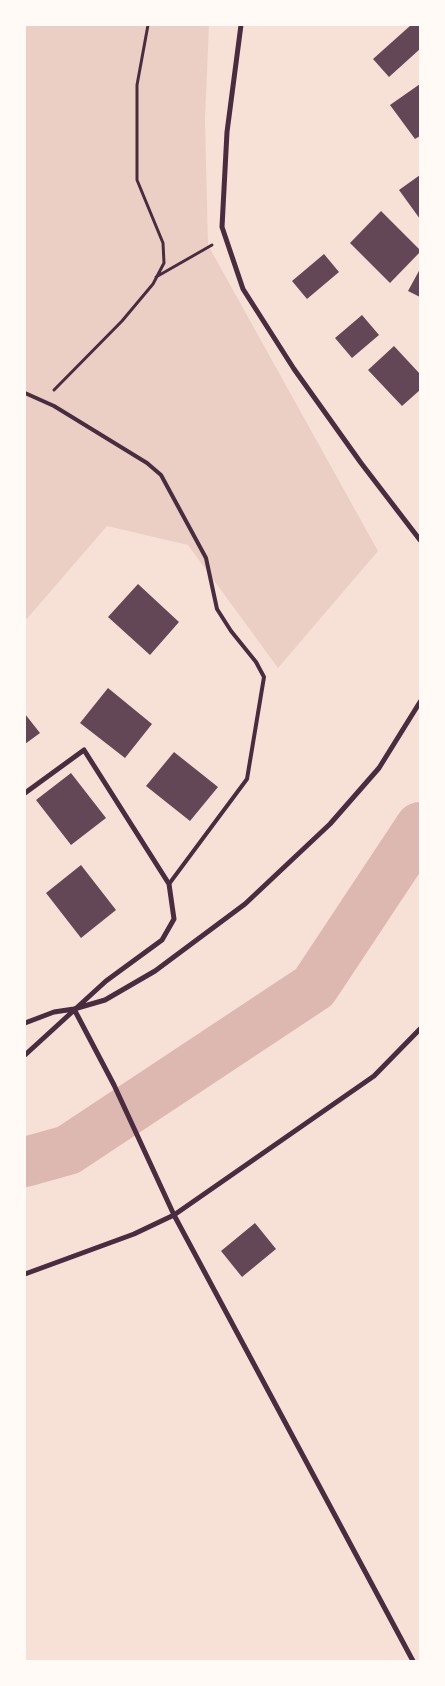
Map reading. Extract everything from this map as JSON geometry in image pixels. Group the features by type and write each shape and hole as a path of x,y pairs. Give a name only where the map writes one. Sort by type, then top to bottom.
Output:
{"street":[{"path":"241,25 227,132 222,227 225,238 243,289 294,369 361,463 420,540"},
{"path":"25,1023 54,1012 74,1009 105,1000 155,971 245,904 330,824 379,768 420,702"},
{"path":"25,793 84,750 169,884 174,919 162,940 106,981 25,1055"},
{"path":"74,1009 114,1085 174,1215 413,1661"},
{"path":"25,1274 134,1234 174,1215 374,1076 420,1029"}],"lane":[{"path":"25,393 54,406 147,462 162,475 206,558 217,609 231,631 256,662 264,678 247,779 169,884"}],"path":[{"path":"44,402 122,321 153,284 164,263 163,243 137,180 137,85 148,25"},
{"path":"156,278 225,238"}],"shaded area":[{"path":"25,25 209,25 205,119 208,245 378,551 278,668 188,545 107,526 25,621"}],"building":[{"path":"411,25 420,25 420,49 389,77 373,59"},
{"path":"420,84 420,136 415,139 390,105"},
{"path":"420,175 420,219 399,190"},
{"path":"381,211 420,250 390,283 350,243"},
{"path":"324,254 339,272 307,299 292,281"},
{"path":"420,269 420,297 408,291"},
{"path":"362,315 379,335 352,358 335,338"},
{"path":"394,346 420,374 420,390 402,406 368,370"},
{"path":"138,584 179,622 150,655 108,617"},
{"path":"108,688 152,724 125,758 80,723"},
{"path":"25,714 40,733 25,744"},
{"path":"174,752 218,787 190,821 146,786"},
{"path":"71,773 106,818 71,845 36,800"},
{"path":"81,865 116,910 81,938 46,893"},
{"path":"255,1223 276,1249 242,1277 221,1251"}],"waterway":[{"path":"25,1162 68,1150 314,987 420,827"}]}
